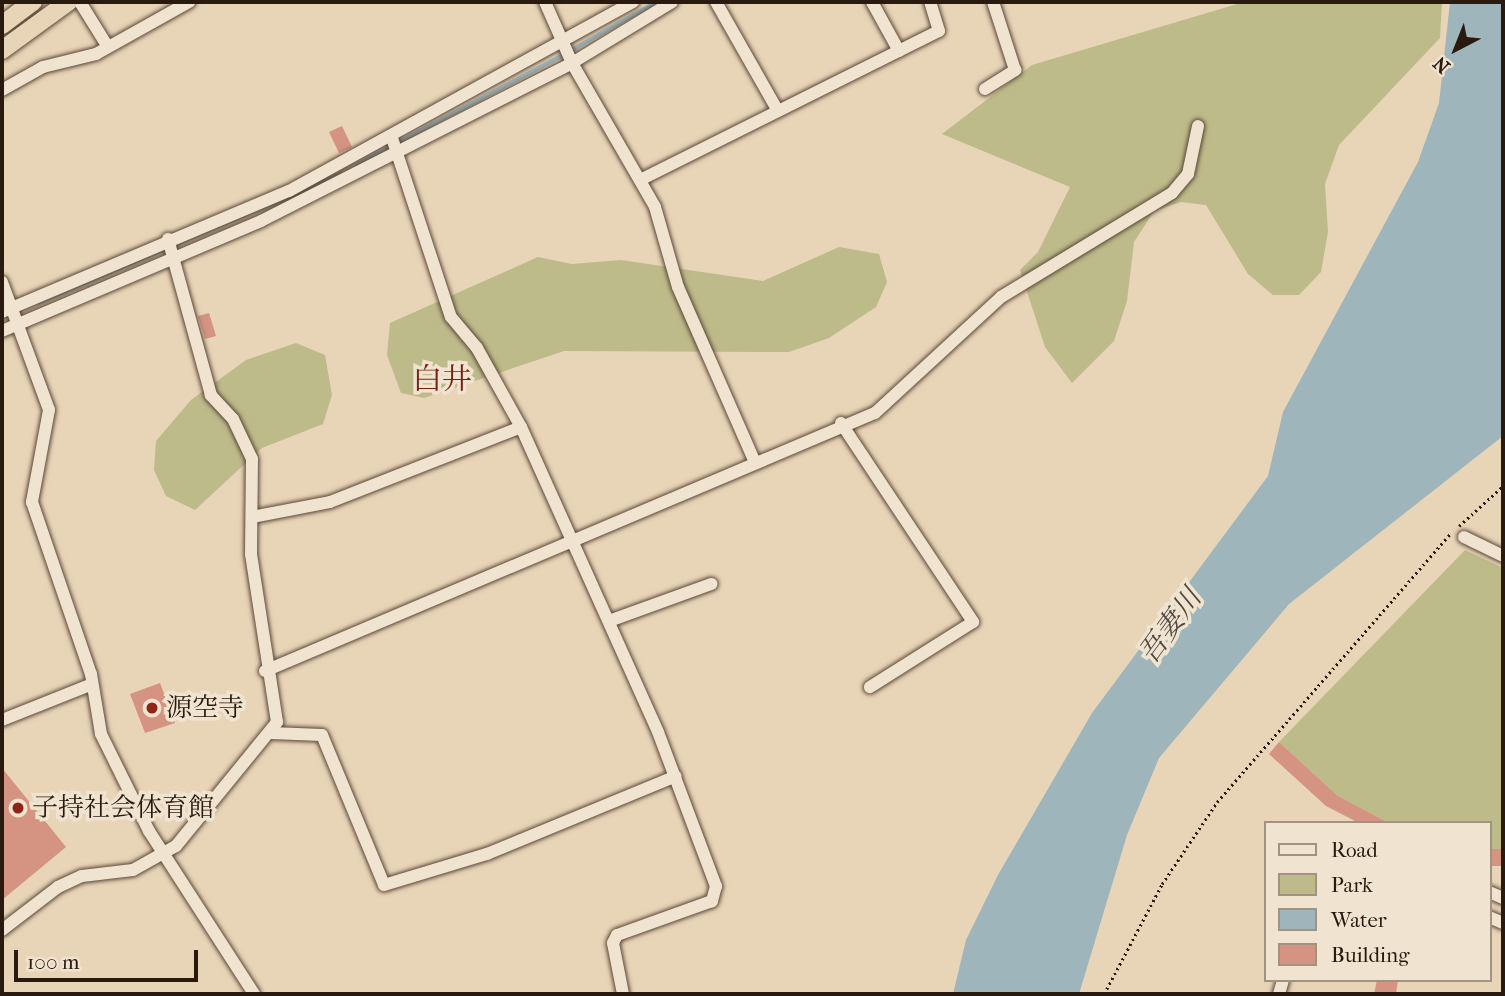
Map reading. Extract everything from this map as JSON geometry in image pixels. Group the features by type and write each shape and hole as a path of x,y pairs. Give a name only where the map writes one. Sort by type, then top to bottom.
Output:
{"highway":[{"path":"2,25 33,2"},
{"path":"2,50 68,2"}],"street":[{"path":"80,2 106,44"},
{"path":"2,90 43,67 96,54 106,44 189,2"},
{"path":"545,2 568,53 640,180 663,228 678,287 755,462"},
{"path":"2,331 13,313 171,249 289,191 396,145 568,53 633,2"},
{"path":"13,313 171,249 396,145 568,53 672,2"},
{"path":"716,2 778,111"},
{"path":"872,2 899,51"},
{"path":"640,180 939,31 930,2"},
{"path":"985,89 1015,70 993,2"},
{"path":"265,671 574,542 895,399 1001,297 1172,193 1188,174 1198,127"},
{"path":"396,145 451,317 477,348 521,427 676,776 716,886 712,901 617,935 613,943 623,994"},
{"path":"2,930 58,887 82,876 133,870 165,852 271,733 277,722 265,671 252,517 252,459 233,419 211,395 171,249"},
{"path":"2,282 49,410 32,502 117,774 254,994"},
{"path":"841,423 973,622 870,687"},
{"path":"252,517 330,502 521,427"},
{"path":"1464,537 1503,556"},
{"path":"609,621 711,584"},
{"path":"2,720 90,685"},
{"path":"271,733 322,735 384,885 487,854 676,776"}],"path":[{"path":"1104,994 1162,884 1217,802 1414,572 1503,486"}],"green space":[{"path":"1244,2 1442,2 1440,38 1339,145 1325,184 1328,232 1321,272 1299,295 1273,295 1248,274 1206,205 1181,202 1154,211 1134,242 1127,301 1114,341 1072,383 1045,347 1020,270 1038,252 1070,187 942,134 1032,65"},
{"path":"839,247 879,254 887,282 876,307 829,338 789,352 564,351 424,398 401,393 387,355 390,323 538,257 572,264 621,260 763,281"},
{"path":"296,343 325,355 332,395 323,424 262,448 195,510 166,496 154,470 156,441 191,400 246,360"},
{"path":"1465,550 1503,568 1503,849 1491,849 1491,821 1385,821 1338,796 1279,742"}],"water":[{"name":"吾妻川","path":"1450,2 1503,2 1503,436 1289,604 1159,758 1127,835 1079,994 953,994 966,940 998,875 1092,713 1268,476 1283,412 1418,162 1439,103"}],"building":[{"path":"342,126 352,147 339,153 329,132"},
{"path":"209,313 216,336 205,339 198,316"},
{"name":"源空寺","path":"160,683 175,723 145,733 130,694"},
{"path":"1279,742 1338,796 1385,821 1355,821 1326,806 1269,754"},
{"name":"子持社会体育館","path":"2,768 66,847 2,900"},
{"path":"1491,849 1503,849 1503,866 1491,866"},
{"path":"1377,982 1398,982 1396,994 1374,994"}],"waterway":[{"path":"570,51 656,2"},
{"path":"397,143 563,55"},
{"path":"357,165 390,147"},
{"path":"39,303 341,174"}],"place":[{"name":"源空寺","path":"152,708"},
{"name":"子持社会体育館","path":"18,808"}],"district":[{"name":"白井","path":"442,380"}]}
